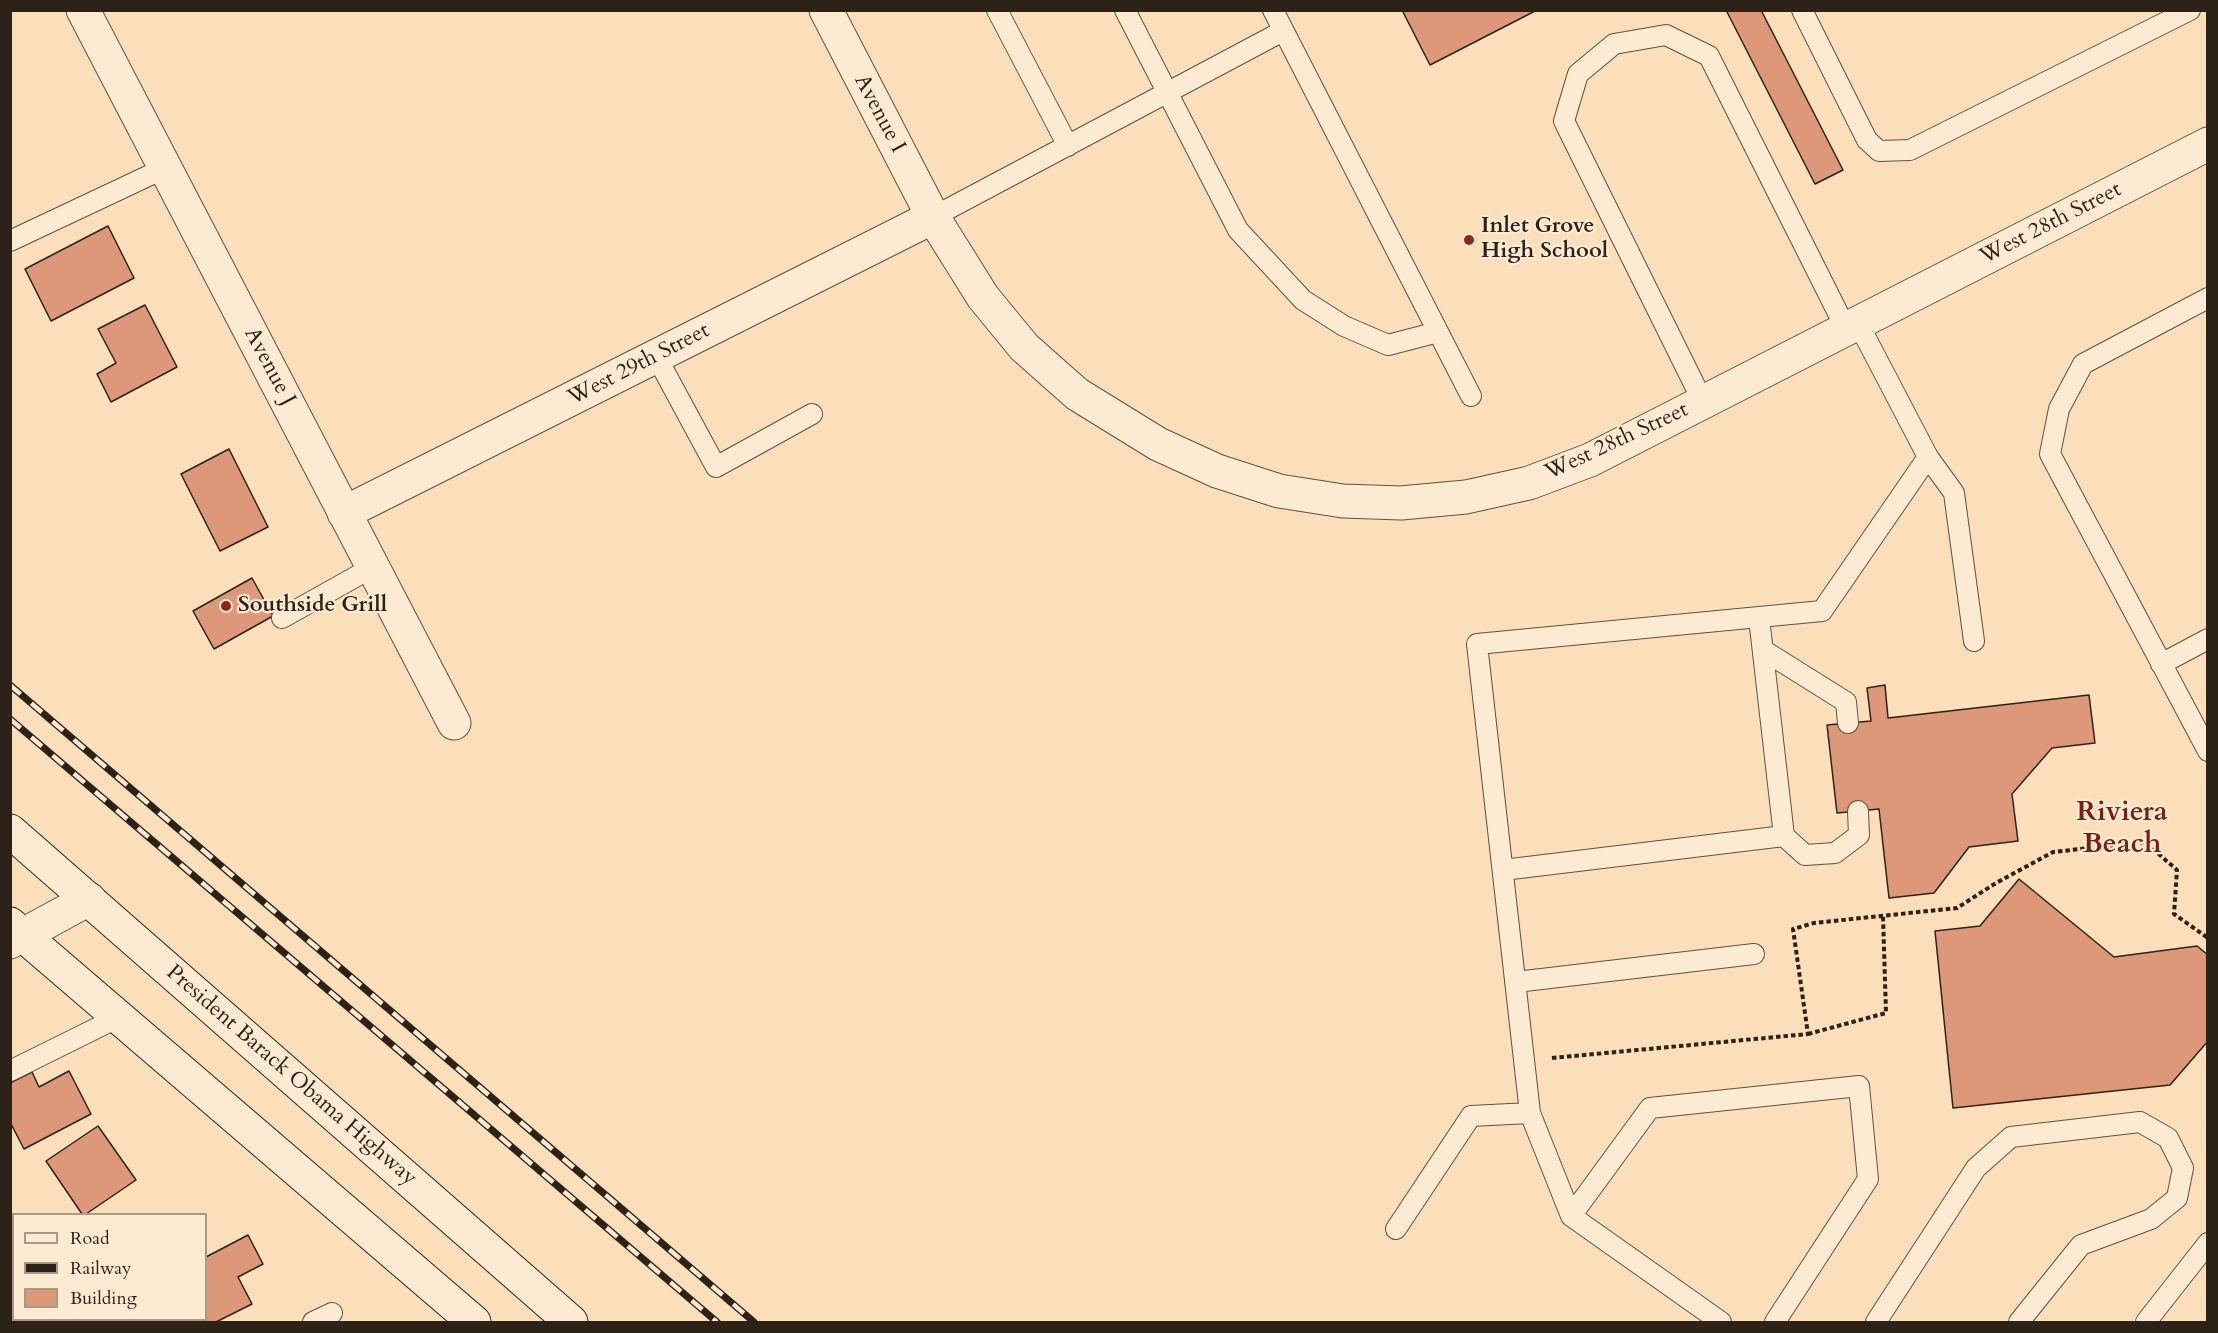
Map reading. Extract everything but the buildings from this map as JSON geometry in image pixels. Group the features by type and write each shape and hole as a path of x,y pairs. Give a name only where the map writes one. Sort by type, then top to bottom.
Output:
{"street":[{"name":"Avenue J","path":"83,10 454,723"},
{"name":"Avenue I","path":"826,10 933,217"},
{"name":"West 28th Street","path":"933,217 983,297 1023,347 1077,394 1158,444 1217,471 1280,490 1343,501 1401,503 1466,497 1529,483 1590,460 2208,144"},
{"name":"West 29th Street","path":"344,513 933,217"},
{"name":"President Barack Obama Highway","path":"10,831 89,899 557,1319"},
{"path":"89,899 15,934 119,1017 474,1323"}],"lane":[{"path":"997,10 1068,146"},
{"path":"1125,10 1238,230 1303,300 1344,326 1388,345 1438,332"},
{"path":"1273,10 1471,396"},
{"path":"1802,10 1867,140 1879,151 1910,150 2190,10"},
{"path":"933,217 1283,31"},
{"path":"1703,402 1564,121 1578,74 1614,44 1666,35 1709,56 1852,326 1928,456 1954,493 1974,641"},
{"path":"10,241 165,168"},
{"path":"2208,298 2084,364 2059,409 2050,454 2208,751"},
{"path":"656,356 716,467 812,414"},
{"path":"1721,1323 1571,1216 1530,1113 1478,644 1822,611 1928,456"},
{"path":"282,618 373,567"},
{"path":"1759,618 1784,836 1805,855 1835,853 1859,835 1858,811"},
{"path":"2162,664 2208,639"},
{"path":"1763,650 1846,702 1848,723"},
{"path":"1503,870 1784,836"},
{"path":"1516,982 1754,954"},
{"path":"10,1071 119,1017"},
{"path":"1571,1216 1650,1108 1859,1086 1868,1179 1775,1323"},
{"path":"1396,1230 1471,1116 1530,1113"},
{"path":"1876,1323 1976,1168 2012,1137 2140,1122 2168,1138 2182,1168 2177,1198 2151,1219 2081,1245 2019,1323"},
{"path":"2146,1323 2208,1243"},
{"path":"313,1323 332,1313"}],"path":[{"path":"1808,1034 1793,929 1814,923 1957,908 1996,883 2053,852 2145,842 2177,870 2175,914 2208,938"},
{"path":"1525,1061 1808,1034 1886,1013 1883,916"}],"railway":[{"path":"10,685 754,1322"},
{"path":"10,719 717,1322"}],"place":[{"name":"Inlet Grove High School","path":"1469,240"},
{"name":"Southside Grill","path":"226,606"}],"district":[{"name":"Riviera Beach","path":"2122,830"}]}
